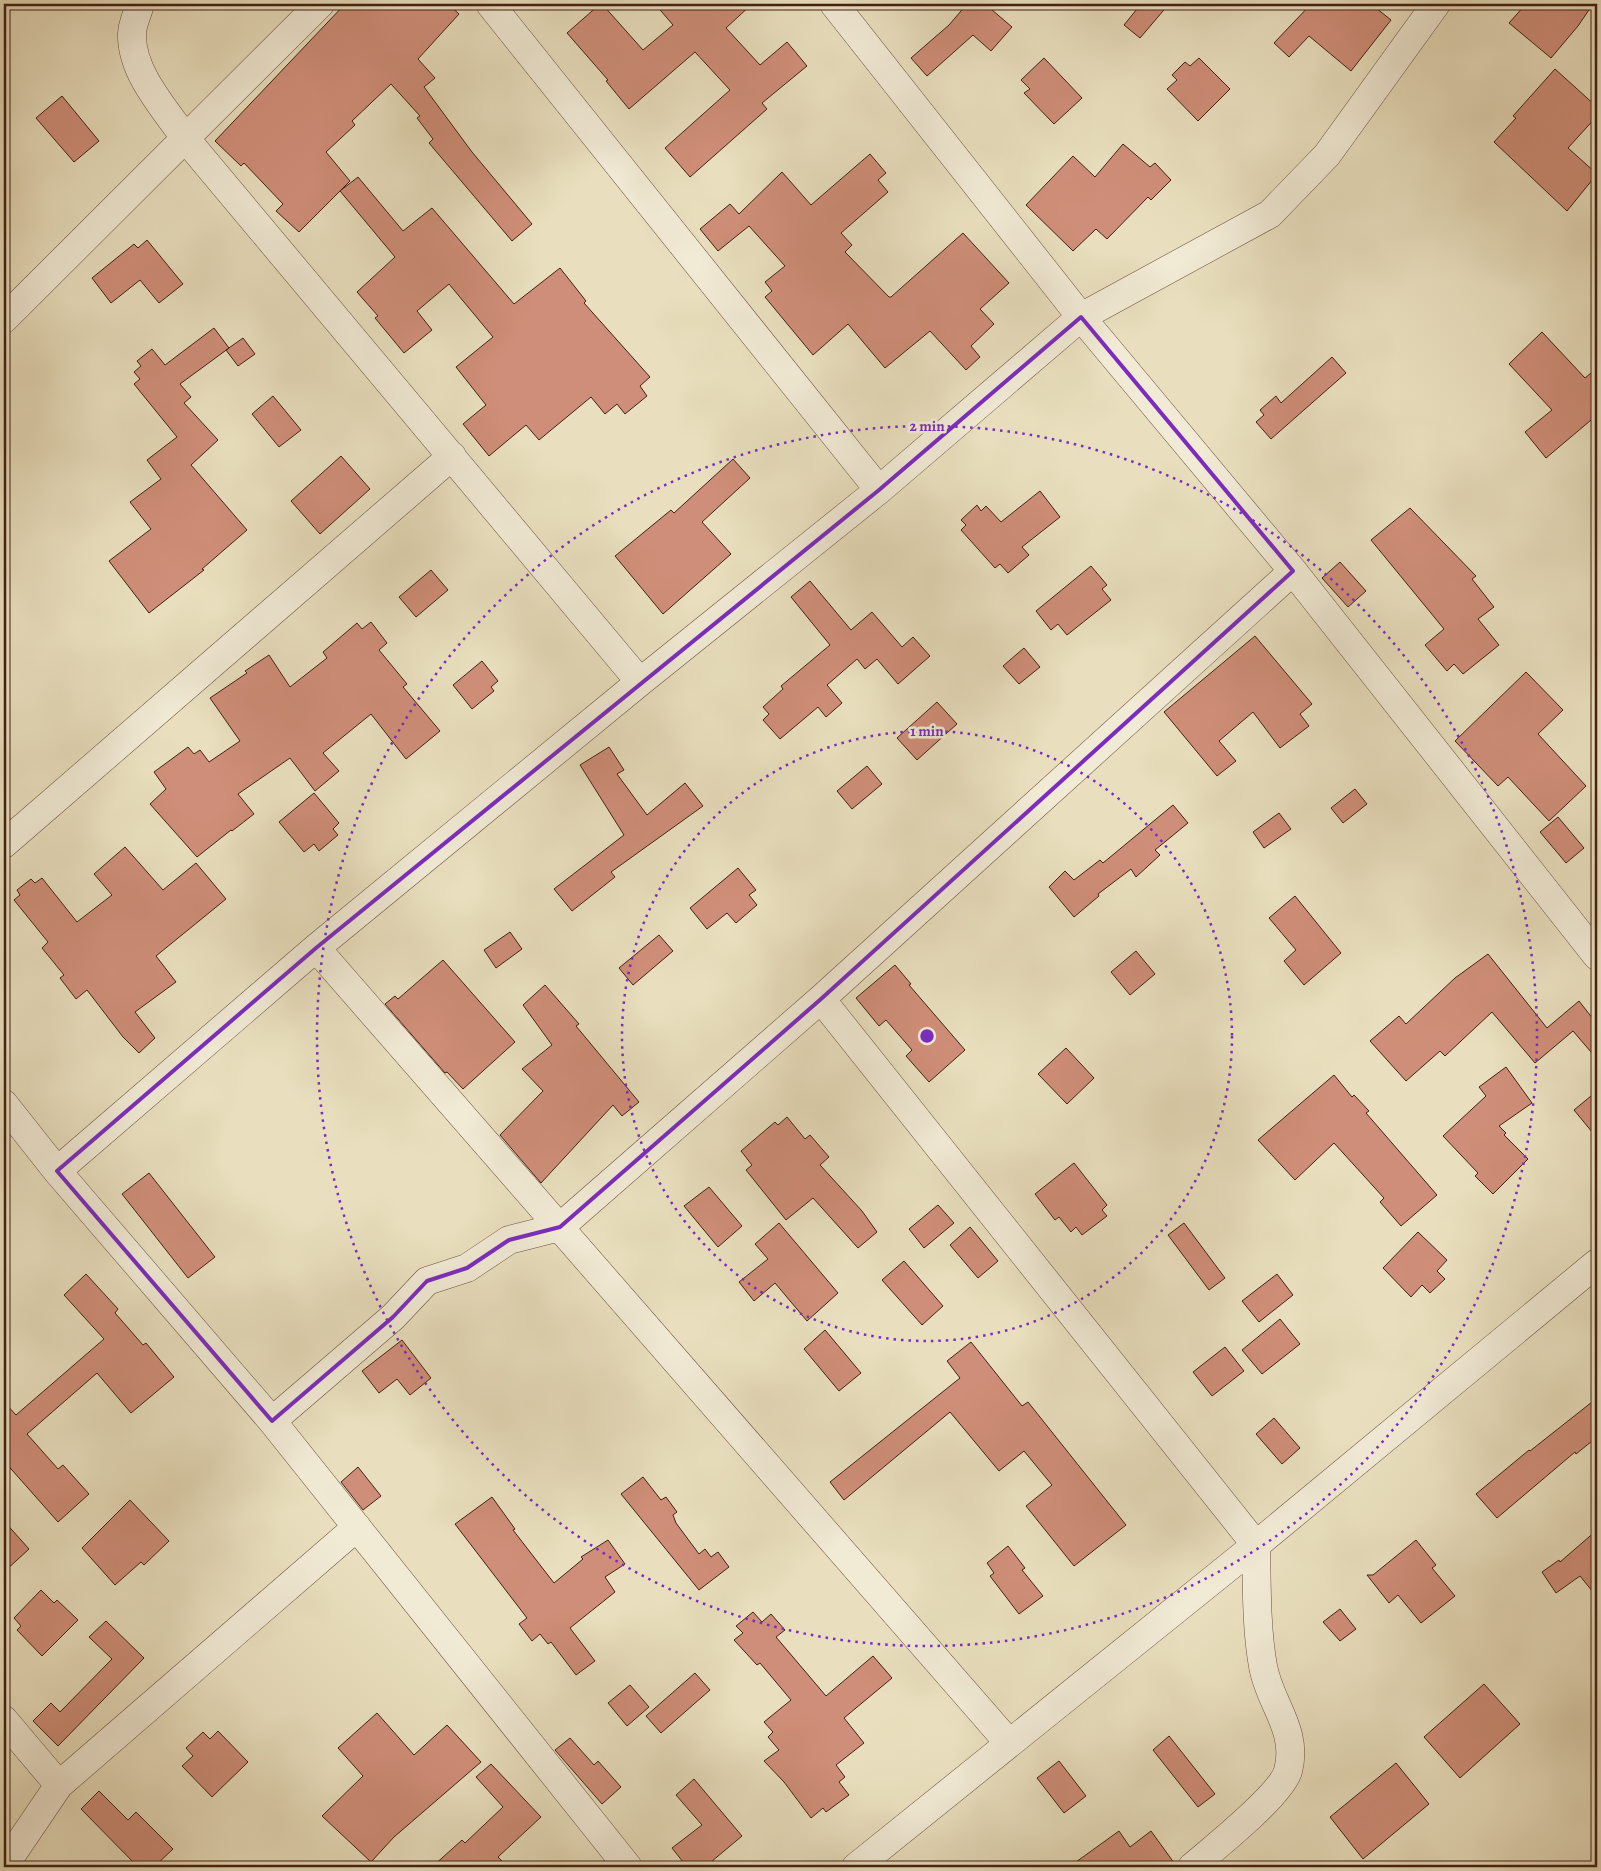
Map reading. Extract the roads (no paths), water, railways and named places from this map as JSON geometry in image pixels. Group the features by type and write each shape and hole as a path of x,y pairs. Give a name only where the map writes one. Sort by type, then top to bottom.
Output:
{"street":[{"path":"140,4 132,32 134,56 148,84 185,138 640,682"},
{"path":"4,319 320,4"},
{"path":"490,4 879,490"},
{"path":"834,4 1081,318 1293,571 1597,956"},
{"path":"57,1171 316,948 640,682 879,490 1081,318 1270,214 1327,155 1436,4"},
{"path":"4,844 452,456"},
{"path":"272,1421 393,1317 427,1281 467,1268 509,1240 560,1227 821,999 1293,571"},
{"path":"316,948 1009,1743"},
{"path":"821,999 1256,1545 1258,1614 1263,1668 1290,1736 1288,1772 1265,1804 1192,1867"},
{"path":"4,1104 57,1171 272,1421 628,1867"},
{"path":"856,1867 1256,1545 1597,1263"},
{"path":"4,1866 58,1784 357,1527"},
{"path":"4,1720 58,1784"}]}
